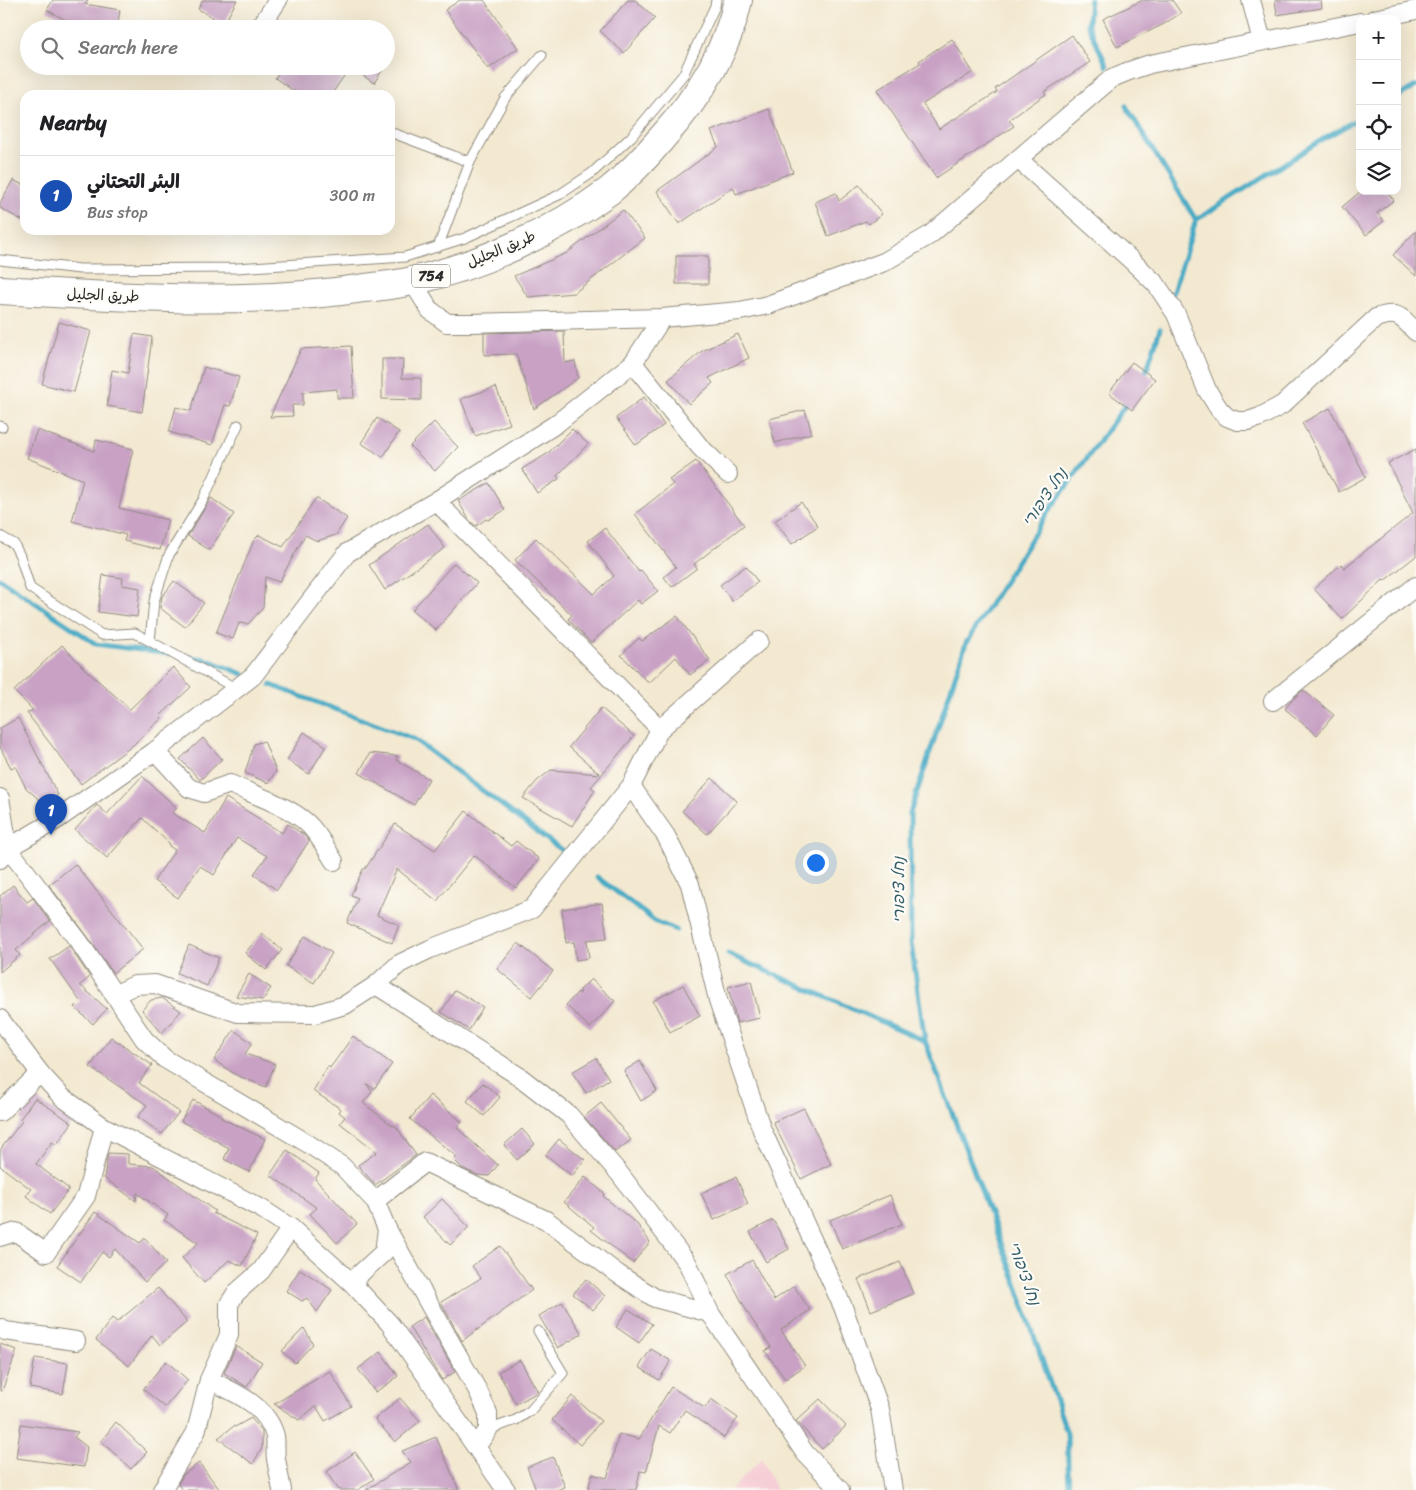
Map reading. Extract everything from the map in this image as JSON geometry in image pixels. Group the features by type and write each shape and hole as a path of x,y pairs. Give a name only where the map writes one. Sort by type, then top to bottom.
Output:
{"main road":[{"name":"طريق الجليل","path":"0,290 239,299 326,294 412,281 481,260 529,240 608,191 642,162 676,122 700,89 719,56 734,19 738,0"}],"street":[{"path":"265,20 278,0"},
{"path":"1251,0 1262,41"},
{"path":"1393,15 1416,10"},
{"path":"412,281 430,310 447,322 471,324 662,318 740,311 768,305 884,262 930,235 1112,78 1150,64 1356,23"},
{"path":"1018,159 1156,284 1176,314 1207,390 1219,409 1227,417 1237,421 1248,421 1282,405 1376,318 1388,314 1400,317 1416,332"},
{"path":"4,854 155,752 253,676 348,553 436,501 556,424 634,363 662,318"},
{"path":"634,363 700,447 728,474"},
{"path":"436,501 660,729"},
{"path":"1273,701 1416,586"},
{"path":"114,995 135,984 156,984 238,1014 315,1014 344,1005 376,985 399,964 430,949 532,909 630,786 660,729 759,641"},
{"path":"155,752 189,788 204,793 230,784 283,808 306,822 334,861"},
{"path":"630,786 666,836 690,884 718,1000 762,1130 843,1307 880,1409 893,1490"},
{"path":"0,798 4,854 80,943 144,1039 165,1059 307,1143 342,1166 375,1201 387,1229 478,1391 488,1413 488,1430 476,1446"},
{"path":"376,985 520,1077 569,1115 619,1173 688,1264 710,1313 804,1453 840,1490"},
{"path":"0,1019 40,1073 62,1097 104,1127 262,1209 291,1228 351,1282 390,1324 506,1490"},
{"path":"0,1112 40,1073"},
{"path":"0,1236 16,1232 46,1253 86,1196 104,1127"},
{"path":"375,1201 425,1162 546,1220 618,1274 655,1298 710,1313"},
{"path":"162,1490 196,1432 209,1380 229,1335 229,1304 236,1293 261,1271 291,1228"},
{"path":"351,1282 384,1252 387,1229"},
{"path":"0,1328 5,1331 76,1341"},
{"path":"209,1380 244,1398 261,1412 269,1423 275,1436 276,1460 282,1490"}],"lane":[{"path":"0,260 80,269 237,268 404,257 465,238 559,195 592,173 631,136 683,75 716,0"},
{"path":"438,247 470,162 505,98 542,55"},
{"path":"395,134 470,162"},
{"path":"150,641 154,601 169,554 202,500 238,425"},
{"path":"0,536 14,544 20,556 30,588 102,635 135,633 237,689"},
{"path":"488,1430 516,1420 530,1411 563,1373 538,1331"}],"shaded area":[{"path":"762,1458 776,1490 731,1490"}],"building":[{"path":"53,0 88,0 85,4 120,10 118,20 66,20 47,10"},
{"path":"203,0 237,0 226,20 217,20 198,9"},
{"path":"460,0 484,0 518,48 488,69 445,10"},
{"path":"628,0 635,0 655,18 624,53 600,31"},
{"path":"1143,0 1172,0 1181,13 1164,24 1117,47 1103,19"},
{"path":"1275,0 1321,0 1322,8 1277,15"},
{"path":"1072,35 1090,62 1044,92 1046,94 1009,120 1014,126 936,178 877,90 920,63 919,61 952,39 973,72 923,104 939,129 997,92 995,89"},
{"path":"277,75 345,75 334,90 293,90 275,78"},
{"path":"362,75 379,75 374,83"},
{"path":"769,109 793,172 736,194 733,187 679,224 657,191 718,147 711,131"},
{"path":"13,180 20,184 20,219 0,208 0,203"},
{"path":"859,185 882,214 869,224 866,221 828,236 815,202 836,193 839,201"},
{"path":"1356,195 1390,195 1394,200 1377,213 1384,221 1366,235 1342,207"},
{"path":"623,210 645,238 574,293 528,297 514,276 567,253"},
{"path":"1416,231 1416,276 1393,255"},
{"path":"676,256 708,256 708,284 676,284"},
{"path":"59,322 91,331 74,392 42,384"},
{"path":"564,331 565,363 575,361 578,378 534,409 516,354 484,355 484,333"},
{"path":"134,334 152,337 142,412 107,406 112,370 128,373"},
{"path":"738,334 749,358 709,378 713,383 689,404 668,380 702,351"},
{"path":"351,346 354,398 337,398 337,389 303,392 303,405 292,405 293,416 270,417 301,349"},
{"path":"382,359 403,359 402,378 421,378 421,400 382,399"},
{"path":"1132,362 1155,379 1132,410 1109,393"},
{"path":"204,367 239,377 230,406 225,405 212,445 169,432 176,407 191,411"},
{"path":"496,387 510,424 475,436 461,399"},
{"path":"644,397 664,425 636,445 616,418"},
{"path":"1330,408 1366,477 1339,492 1302,423"},
{"path":"805,410 812,433 775,443 769,419"},
{"path":"377,418 399,432 383,457 361,443"},
{"path":"434,422 458,447 435,471 410,446"},
{"path":"572,429 588,444 557,476 559,479 537,493 522,469 547,454"},
{"path":"37,430 94,451 96,440 133,449 119,508 168,520 160,550 124,541 126,535 72,521 83,480 27,458"},
{"path":"1416,449 1416,556 1383,580 1342,619 1314,589 1341,564 1344,568 1413,513 1388,463"},
{"path":"696,461 744,525 694,564 697,568 672,587 664,577 676,567 635,514 673,484 669,480"},
{"path":"489,483 505,510 476,526 470,521 458,501"},
{"path":"211,498 234,514 209,550 188,536"},
{"path":"316,498 347,518 336,535 317,541 305,535 279,582 265,577 263,608 248,624 239,623 233,639 216,633 254,540 259,535 283,547"},
{"path":"801,502 818,526 792,544 775,521"},
{"path":"428,524 445,548 385,590 369,565"},
{"path":"605,528 639,572 641,570 658,591 641,604 638,600 591,643 568,619 572,615 515,560 536,538 594,594 614,576 588,541"},
{"path":"454,563 477,583 436,630 412,610"},
{"path":"746,566 758,582 732,601 720,585"},
{"path":"103,575 123,578 122,585 140,588 137,617 98,612"},
{"path":"174,581 204,603 185,627 160,608 162,597"},
{"path":"677,616 710,660 690,675 676,657 649,683 621,655 639,638 642,641"},
{"path":"62,645 85,669 130,709 173,667 191,687 132,746 81,784 27,713 33,710 14,691"},
{"path":"1303,690 1334,715 1317,735 1285,709"},
{"path":"601,708 634,736 591,787 595,790 572,826 523,798 537,781 551,770 600,774 569,747"},
{"path":"18,718 58,795 43,803 26,788 15,766 11,768 0,747 0,728"},
{"path":"304,732 326,746 309,774 287,760"},
{"path":"203,738 222,759 200,780 180,759"},
{"path":"264,741 276,771 268,783 245,773 254,744"},
{"path":"370,753 398,756 396,760 429,779 414,805 359,773"},
{"path":"142,776 177,808 172,813 205,833 226,798 282,833 288,824 304,835 309,841 277,890 254,874 267,856 237,838 214,875 200,866 178,898 154,881 175,850 142,818 107,858 75,830 97,805 107,814"},
{"path":"712,778 737,801 707,834 682,811"},
{"path":"466,811 511,846 516,841 539,859 516,888 474,855 437,901 397,869 377,915 399,925 392,943 347,923 358,898 351,895 363,869 365,869 395,824 435,850"},
{"path":"75,864 143,949 113,973 49,885"},
{"path":"13,885 27,902 33,898 50,921 16,950 20,955 0,972 0,896"},
{"path":"602,903 607,938 587,940 589,958 576,960 574,942 566,943 562,909"},
{"path":"262,933 282,950 266,970 245,953"},
{"path":"305,936 332,953 314,983 286,966"},
{"path":"518,943 553,971 532,997 497,969"},
{"path":"189,945 219,958 207,986 177,973"},
{"path":"69,946 90,977 80,985 107,1009 93,1024 74,1007 80,1001 50,959"},
{"path":"249,974 271,988 263,1000 236,996"},
{"path":"591,979 615,1001 590,1028 566,1005 578,992 580,994 580,990"},
{"path":"751,981 760,1018 737,1023 728,987"},
{"path":"683,985 700,1016 670,1032 653,1001"},
{"path":"455,990 483,1007 469,1030 441,1012"},
{"path":"162,998 181,1011 162,1033 142,1010 151,1000"},
{"path":"234,1030 252,1043 245,1054 275,1064 266,1087 236,1075 214,1060"},
{"path":"353,1036 392,1064 374,1089 367,1084 372,1092 363,1103 393,1126 395,1125 416,1155 375,1185 358,1165 377,1152 340,1123 345,1117 339,1112 341,1109 313,1091 328,1066 330,1068"},
{"path":"111,1037 152,1065 139,1083 179,1112 162,1134 138,1117 147,1105 90,1067"},
{"path":"596,1058 609,1079 586,1093 572,1072"},
{"path":"640,1061 657,1091 641,1101 624,1071"},
{"path":"483,1083 500,1097 484,1116 467,1101"},
{"path":"430,1095 462,1122 457,1128 498,1165 489,1176 477,1175 462,1168 454,1160 457,1157 410,1119"},
{"path":"35,1098 72,1123 56,1145 52,1142 36,1164 69,1189 50,1214 26,1196 31,1189 0,1166 0,1150 22,1121 20,1119"},
{"path":"193,1100 222,1116 221,1118 265,1139 249,1172 224,1159 229,1148 181,1121"},
{"path":"601,1103 631,1140 615,1152 584,1117"},
{"path":"804,1108 831,1164 801,1179 773,1122"},
{"path":"522,1129 535,1144 517,1160 504,1145"},
{"path":"559,1139 585,1160 572,1176 546,1155"},
{"path":"287,1150 319,1173 315,1179 357,1224 337,1243 310,1214 317,1208 270,1175"},
{"path":"108,1153 128,1154 128,1164 153,1166 215,1211 213,1213 257,1235 242,1266 229,1260 204,1283 182,1258 198,1243 164,1220 168,1215 137,1193 136,1201 104,1178"},
{"path":"585,1177 605,1194 603,1196 637,1224 650,1242 633,1263 591,1230 594,1227 564,1202"},
{"path":"736,1177 748,1204 714,1220 701,1193"},
{"path":"890,1195 902,1224 842,1249 830,1220"},
{"path":"442,1199 469,1227 450,1245 423,1217"},
{"path":"95,1212 140,1243 145,1238 166,1263 145,1282 115,1249 109,1257 102,1252 81,1282 57,1266"},
{"path":"773,1220 789,1249 766,1262 750,1232"},
{"path":"500,1246 532,1290 462,1341 441,1302 481,1278 472,1266"},
{"path":"752,1260 774,1300 794,1286 810,1310 781,1330 805,1366 785,1379 765,1351 771,1347 750,1317 727,1274"},
{"path":"900,1262 913,1294 871,1311 858,1279"},
{"path":"300,1269 332,1290 317,1312 307,1298 302,1301 286,1291"},
{"path":"586,1279 605,1296 593,1310 573,1294"},
{"path":"158,1288 187,1322 160,1345 152,1335 129,1366 96,1340 112,1318 117,1322"},
{"path":"562,1302 582,1334 558,1348 539,1316"},
{"path":"628,1309 652,1324 639,1343 616,1327"},
{"path":"424,1317 455,1372 442,1380 409,1327"},
{"path":"304,1328 313,1344 295,1363 282,1351"},
{"path":"0,1344 17,1350 2,1391 0,1391"},
{"path":"236,1346 262,1362 247,1387 224,1373"},
{"path":"651,1349 671,1361 659,1380 639,1367"},
{"path":"381,1352 398,1376 375,1392 358,1369"},
{"path":"35,1358 68,1363 63,1394 30,1388"},
{"path":"520,1360 538,1392 516,1404 498,1372"},
{"path":"166,1361 188,1380 165,1407 143,1389"},
{"path":"330,1371 351,1406 325,1421 316,1406 299,1420 274,1404"},
{"path":"671,1387 705,1408 711,1399 738,1418 724,1438 685,1410 670,1433 659,1426 646,1472 640,1471 636,1490 588,1490 592,1474 607,1478 619,1434 639,1439"},
{"path":"572,1396 601,1421 580,1445 552,1420"},
{"path":"400,1398 420,1421 395,1442 375,1419"},
{"path":"820,1399 846,1426 822,1449 796,1421"},
{"path":"251,1418 262,1431 262,1448 253,1464 218,1438 234,1426"},
{"path":"116,1422 147,1452 131,1469 101,1441"},
{"path":"21,1424 78,1432 74,1437 87,1447 84,1467 16,1458"},
{"path":"436,1437 459,1490 366,1490 411,1462 402,1451"},
{"path":"355,1452 374,1479 358,1490 339,1490 326,1472"},
{"path":"553,1457 565,1487 556,1490 536,1490 527,1467"},
{"path":"199,1463 220,1490 182,1490 178,1484 183,1475"}],"waterway":[{"path":"1090,0 1088,25 1107,66"},
{"path":"1401,95 1416,86"},
{"path":"1126,106 1196,220"},
{"path":"1171,298 1196,220 1326,137 1356,120"},
{"name":"נחל ציפורי","path":"1144,378 1160,329"},
{"name":"נחל ציפורי","path":"1069,1490 1067,1433 1015,1280 925,1041 911,943 910,813 966,643 1048,512 1129,400"},
{"path":"0,579 96,644 169,654"},
{"path":"182,656 205,659 243,674"},
{"path":"271,685 414,739 564,852"},
{"path":"597,877 656,922 676,930"},
{"path":"728,954 925,1041"}],"place":[{"name":"البئر التحتاني","path":"51,835"}]}
